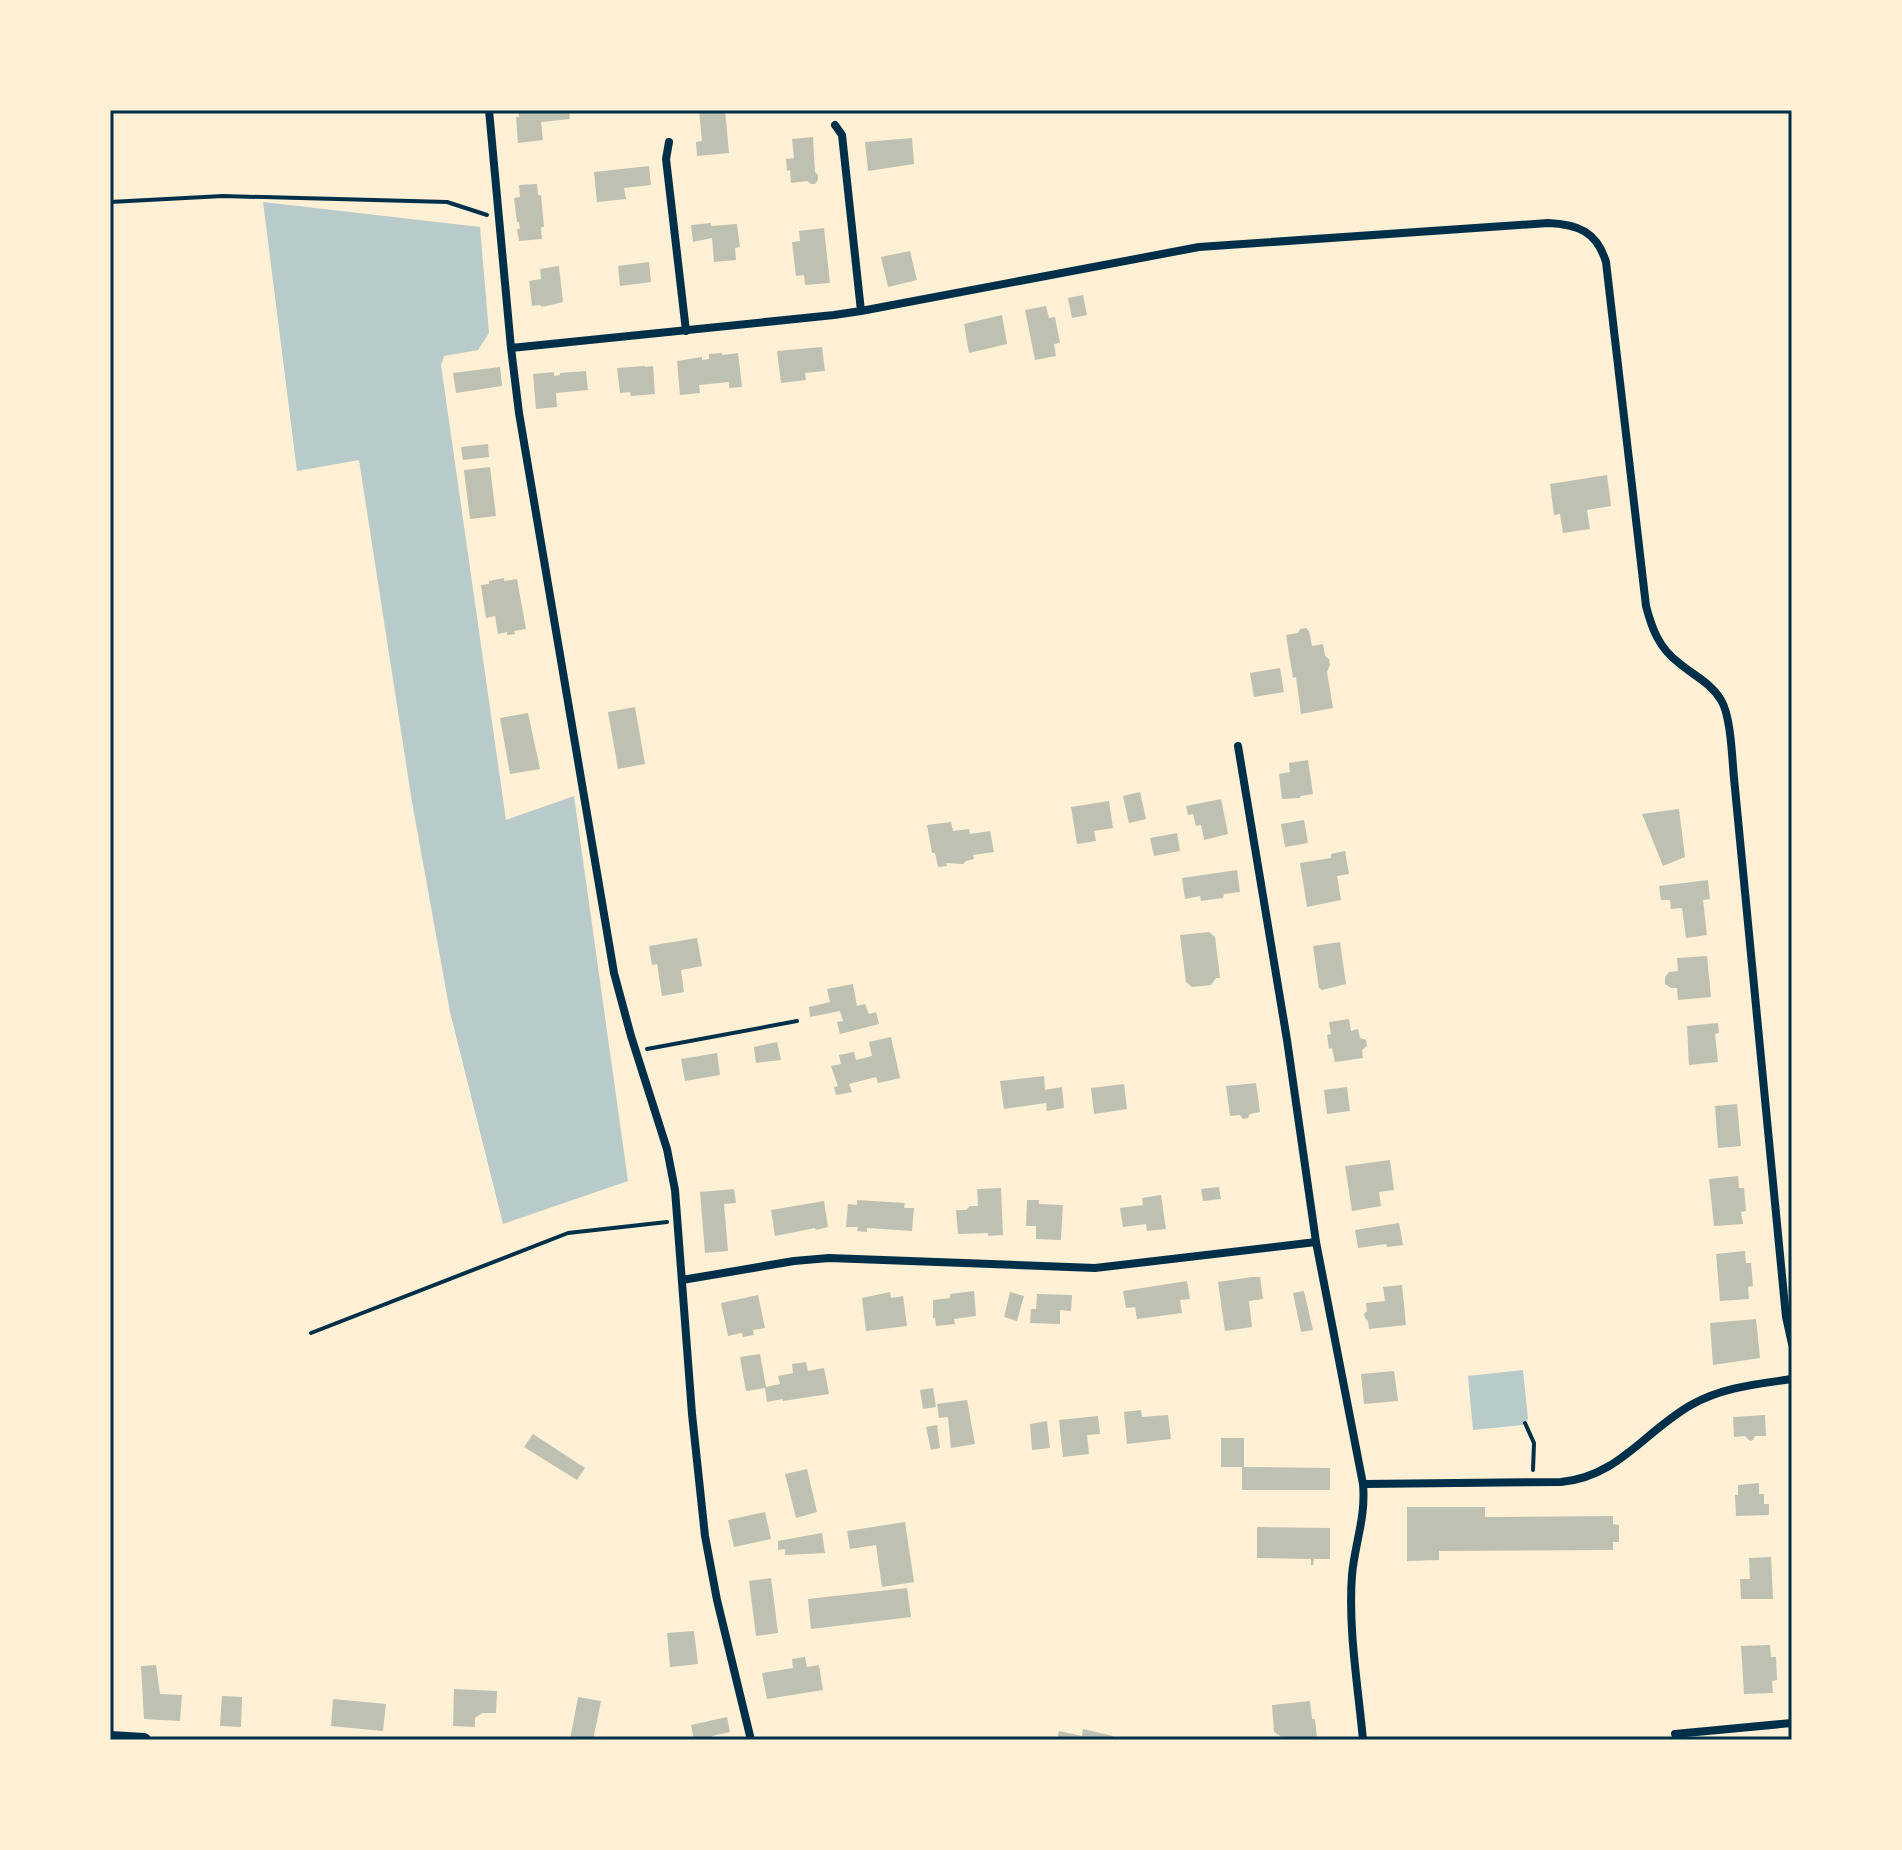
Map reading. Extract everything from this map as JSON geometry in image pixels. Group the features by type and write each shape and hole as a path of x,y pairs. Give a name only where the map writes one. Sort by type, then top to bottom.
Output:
{"street":[{"path":"489,110 511,348 526,458 606,932 621,1000 667,1149 675,1190 693,1428 705,1536 751,1740"},
{"path":"835,125 842,135 861,311"},
{"path":"669,142 666,159 686,331"},
{"path":"511,348 834,315 1199,247 1548,223 1567,224 1593,238 1602,249 1606,262 1646,606 1658,642 1678,663 1715,691 1723,702 1727,718 1786,1317 1792,1344"},
{"path":"1238,746 1287,1040 1316,1242 1363,1484 1364,1514 1352,1590 1363,1740"},
{"path":"682,1280 829,1258 1095,1268 1316,1242"},
{"path":"1363,1484 1575,1481 1594,1475 1616,1462 1693,1403 1727,1390 1792,1379"},
{"path":"1675,1734 1792,1723"},
{"path":"110,1738 144,1740"}],"path":[{"path":"110,202 223,196 447,202 486,215 498,215"},
{"path":"637,1051 797,1021"},
{"path":"311,1333 568,1233 677,1221"},
{"path":"1525,1423 1534,1443 1532,1482"}],"shaded area":[{"path":"263,202 480,227 489,333 478,350 444,356 441,365 506,820 574,796 628,1181 503,1224 450,1012 412,802 359,460 297,471"},
{"path":"1523,1370 1528,1419 1523,1425 1473,1430 1468,1376"}],"building":[{"path":"518,110 569,110 570,119 541,122 543,140 518,143"},
{"path":"699,110 725,110 729,153 697,156 696,142 702,141"},
{"path":"813,137 818,180 815,184 807,181 791,183 786,159 794,158 792,139"},
{"path":"912,138 914,164 868,171 865,142"},
{"path":"649,166 651,185 624,188 626,199 597,202 594,172"},
{"path":"537,184 544,227 541,227 542,239 519,241 514,198 520,197 519,185"},
{"path":"711,223 711,226 737,224 740,247 735,248 736,260 714,262 712,238 693,242 691,225"},
{"path":"824,228 830,283 805,285 804,275 796,276 792,242 800,241 799,231"},
{"path":"910,251 917,280 888,287 881,257"},
{"path":"649,262 651,282 620,286 618,266"},
{"path":"559,266 563,302 532,306 529,281 541,279 540,269"},
{"path":"1083,295 1087,315 1072,318 1068,298"},
{"path":"1046,306 1049,318 1055,317 1060,343 1054,344 1056,356 1035,360 1025,310"},
{"path":"1002,315 1007,344 969,353 964,324"},
{"path":"822,347 825,371 805,373 806,380 781,383 777,351"},
{"path":"738,353 742,387 729,388 729,382 699,385 700,393 680,395 677,361 702,357 702,360 709,359 709,354"},
{"path":"653,366 655,394 631,396 630,392 620,393 617,368"},
{"path":"500,367 502,386 456,393 453,373"},
{"path":"586,371 588,390 556,393 557,407 536,409 533,374 554,372 554,376"},
{"path":"488,444 489,457 463,460 461,447"},
{"path":"490,467 496,516 470,519 464,470"},
{"path":"1607,475 1611,506 1587,510 1590,529 1563,533 1560,514 1554,515 1550,484"},
{"path":"504,578 504,581 517,579 526,629 507,635 507,632 498,634 495,616 486,618 481,585"},
{"path":"1306,628 1312,646 1323,644 1325,656 1329,659 1327,672 1333,708 1301,714 1286,635"},
{"path":"1280,668 1284,692 1254,697 1250,673"},
{"path":"635,707 645,764 618,769 608,712"},
{"path":"528,713 540,769 510,774 500,718"},
{"path":"1308,760 1313,794 1282,799 1279,774 1290,772 1289,763"},
{"path":"1140,792 1146,819 1129,823 1123,796"},
{"path":"1221,799 1228,834 1204,840 1201,825 1196,826 1193,814 1188,815 1186,806"},
{"path":"1109,801 1113,828 1094,831 1096,841 1077,844 1071,807"},
{"path":"1679,809 1685,857 1663,866 1642,814"},
{"path":"1304,820 1308,843 1285,847 1281,824"},
{"path":"951,822 953,831 969,829 970,834 990,831 994,852 973,855 974,859 963,864 946,863 947,866 938,867 927,825"},
{"path":"1177,833 1180,851 1154,856 1150,838"},
{"path":"1345,851 1349,874 1337,876 1341,900 1307,907 1300,863 1331,858 1331,854"},
{"path":"1237,870 1240,892 1201,901 1200,896 1185,899 1182,878"},
{"path":"1708,880 1710,899 1703,900 1707,935 1686,938 1682,908 1671,909 1670,900 1661,900 1659,886"},
{"path":"1209,932 1215,937 1220,978 1216,978 1211,985 1192,987 1186,982 1180,935"},
{"path":"697,938 702,966 681,970 684,992 662,996 657,964 652,965 649,946"},
{"path":"1340,942 1346,984 1322,990 1319,988 1313,946"},
{"path":"1707,956 1711,997 1678,1000 1677,988 1665,984 1669,972 1678,971 1677,958"},
{"path":"853,984 857,1006 865,1004 869,1014 876,1012 879,1024 840,1034 837,1022 843,1021 840,1011 810,1017 809,1007 830,1002 827,989"},
{"path":"1349,1019 1351,1031 1358,1029 1360,1038 1366,1040 1367,1046 1362,1050 1363,1058 1335,1062 1332,1048 1329,1049 1329,1022"},
{"path":"1718,1023 1719,1033 1715,1034 1718,1062 1689,1065 1687,1026"},
{"path":"891,1037 900,1078 878,1083 876,1077 849,1084 852,1092 836,1095 834,1087 838,1086 831,1066 841,1064 839,1055 854,1052 856,1060 872,1056 869,1042"},
{"path":"777,1042 781,1060 756,1063 754,1047"},
{"path":"717,1053 720,1075 685,1081 681,1059"},
{"path":"1044,1076 1045,1090 1062,1087 1064,1108 1047,1111 1046,1103 1004,1109 1000,1081"},
{"path":"1256,1083 1260,1112 1243,1119 1240,1115 1230,1116 1226,1086"},
{"path":"1124,1084 1127,1109 1094,1114 1091,1088"},
{"path":"1347,1087 1350,1111 1327,1114 1324,1090"},
{"path":"1737,1104 1741,1146 1718,1148 1715,1106"},
{"path":"1390,1160 1394,1190 1379,1192 1381,1206 1352,1211 1345,1166"},
{"path":"1738,1176 1739,1188 1744,1188 1746,1211 1741,1212 1743,1224 1714,1226 1709,1179"},
{"path":"1219,1187 1221,1199 1203,1201 1201,1189"},
{"path":"1001,1188 1003,1235 958,1234 956,1210 978,1206 977,1189"},
{"path":"734,1189 736,1203 724,1204 728,1251 705,1253 700,1192"},
{"path":"1161,1195 1166,1229 1147,1231 1146,1224 1123,1227 1120,1208 1143,1205 1142,1198"},
{"path":"857,1200 905,1203 904,1208 914,1208 912,1231 867,1228 867,1232 857,1231 858,1227 846,1227 848,1204 857,1205"},
{"path":"1027,1200 1063,1205 1061,1240 1036,1239 1036,1226 1026,1226"},
{"path":"824,1201 828,1227 775,1236 771,1210"},
{"path":"1399,1223 1403,1245 1358,1248 1355,1230"},
{"path":"1745,1251 1746,1263 1751,1263 1753,1286 1748,1287 1749,1299 1720,1301 1716,1254"},
{"path":"1260,1277 1263,1299 1249,1301 1252,1327 1225,1331 1218,1282"},
{"path":"1187,1281 1190,1299 1180,1300 1182,1313 1137,1319 1135,1307 1126,1308 1123,1291"},
{"path":"1402,1285 1406,1325 1369,1329 1364,1314 1367,1311 1366,1303 1385,1301 1383,1287"},
{"path":"974,1291 976,1316 954,1319 955,1324 936,1326 933,1300"},
{"path":"1304,1291 1313,1330 1301,1332 1293,1293"},
{"path":"890,1292 891,1298 903,1296 907,1326 866,1331 862,1298"},
{"path":"1010,1292 1024,1296 1017,1321 1004,1317"},
{"path":"1037,1294 1072,1295 1071,1311 1060,1310 1060,1324 1030,1323 1031,1309 1036,1309"},
{"path":"758,1295 765,1328 753,1330 754,1335 743,1337 742,1333 728,1336 721,1303"},
{"path":"1756,1319 1760,1358 1713,1365 1710,1323"},
{"path":"760,1354 766,1387 780,1384 778,1376 793,1373 792,1364 806,1362 808,1371 824,1368 829,1394 767,1402 765,1388 746,1391 740,1357"},
{"path":"1394,1371 1398,1401 1364,1404 1361,1374"},
{"path":"933,1388 936,1407 923,1409 920,1390"},
{"path":"967,1400 975,1444 951,1448 948,1417 939,1418 937,1404"},
{"path":"1141,1410 1142,1417 1168,1415 1171,1439 1127,1444 1124,1412"},
{"path":"1765,1415 1766,1436 1755,1436 1750,1441 1745,1436 1734,1437 1733,1417"},
{"path":"1098,1416 1100,1434 1087,1435 1089,1454 1063,1457 1059,1420"},
{"path":"1047,1421 1050,1448 1032,1450 1030,1424"},
{"path":"937,1425 940,1448 931,1450 926,1427"},
{"path":"533,1434 585,1468 577,1480 524,1447"},
{"path":"1221,1438 1244,1438 1244,1467 1330,1468 1330,1490 1242,1490 1242,1467 1221,1467"},
{"path":"807,1469 817,1512 796,1518 785,1474"},
{"path":"1759,1483 1759,1494 1764,1494 1764,1504 1769,1504 1769,1515 1736,1516 1738,1485"},
{"path":"1407,1507 1485,1507 1485,1517 1613,1516 1613,1524 1619,1525 1619,1542 1613,1542 1613,1550 1439,1551 1439,1560 1407,1561"},
{"path":"765,1512 771,1539 734,1547 728,1520"},
{"path":"905,1522 914,1582 882,1587 876,1545 850,1549 847,1531"},
{"path":"1257,1527 1330,1528 1330,1559 1314,1559 1311,1565 1311,1559 1257,1558"},
{"path":"822,1533 825,1553 785,1555 785,1549 778,1550 778,1541"},
{"path":"1771,1557 1773,1599 1741,1599 1740,1579 1750,1579 1749,1558"},
{"path":"771,1578 778,1633 756,1636 749,1581"},
{"path":"907,1588 911,1617 811,1629 808,1599"},
{"path":"694,1631 698,1664 670,1667 667,1633"},
{"path":"1770,1645 1771,1657 1776,1657 1777,1680 1772,1681 1773,1693 1744,1694 1741,1646"},
{"path":"805,1657 807,1667 819,1665 823,1690 767,1699 762,1673 793,1668 792,1659"},
{"path":"156,1665 160,1694 182,1695 180,1721 144,1719 141,1666"},
{"path":"454,1689 497,1691 496,1713 482,1713 475,1718 475,1727 453,1726"},
{"path":"222,1696 242,1697 241,1727 220,1726"},
{"path":"578,1697 601,1701 593,1740 570,1740"},
{"path":"333,1699 386,1704 383,1731 331,1726"},
{"path":"1310,1701 1317,1739 1283,1738 1274,1732 1272,1705"},
{"path":"727,1717 730,1732 712,1736 713,1740 694,1740 691,1725"},
{"path":"1083,1729 1113,1736 1112,1740 1057,1740 1059,1731 1082,1736"}]}
